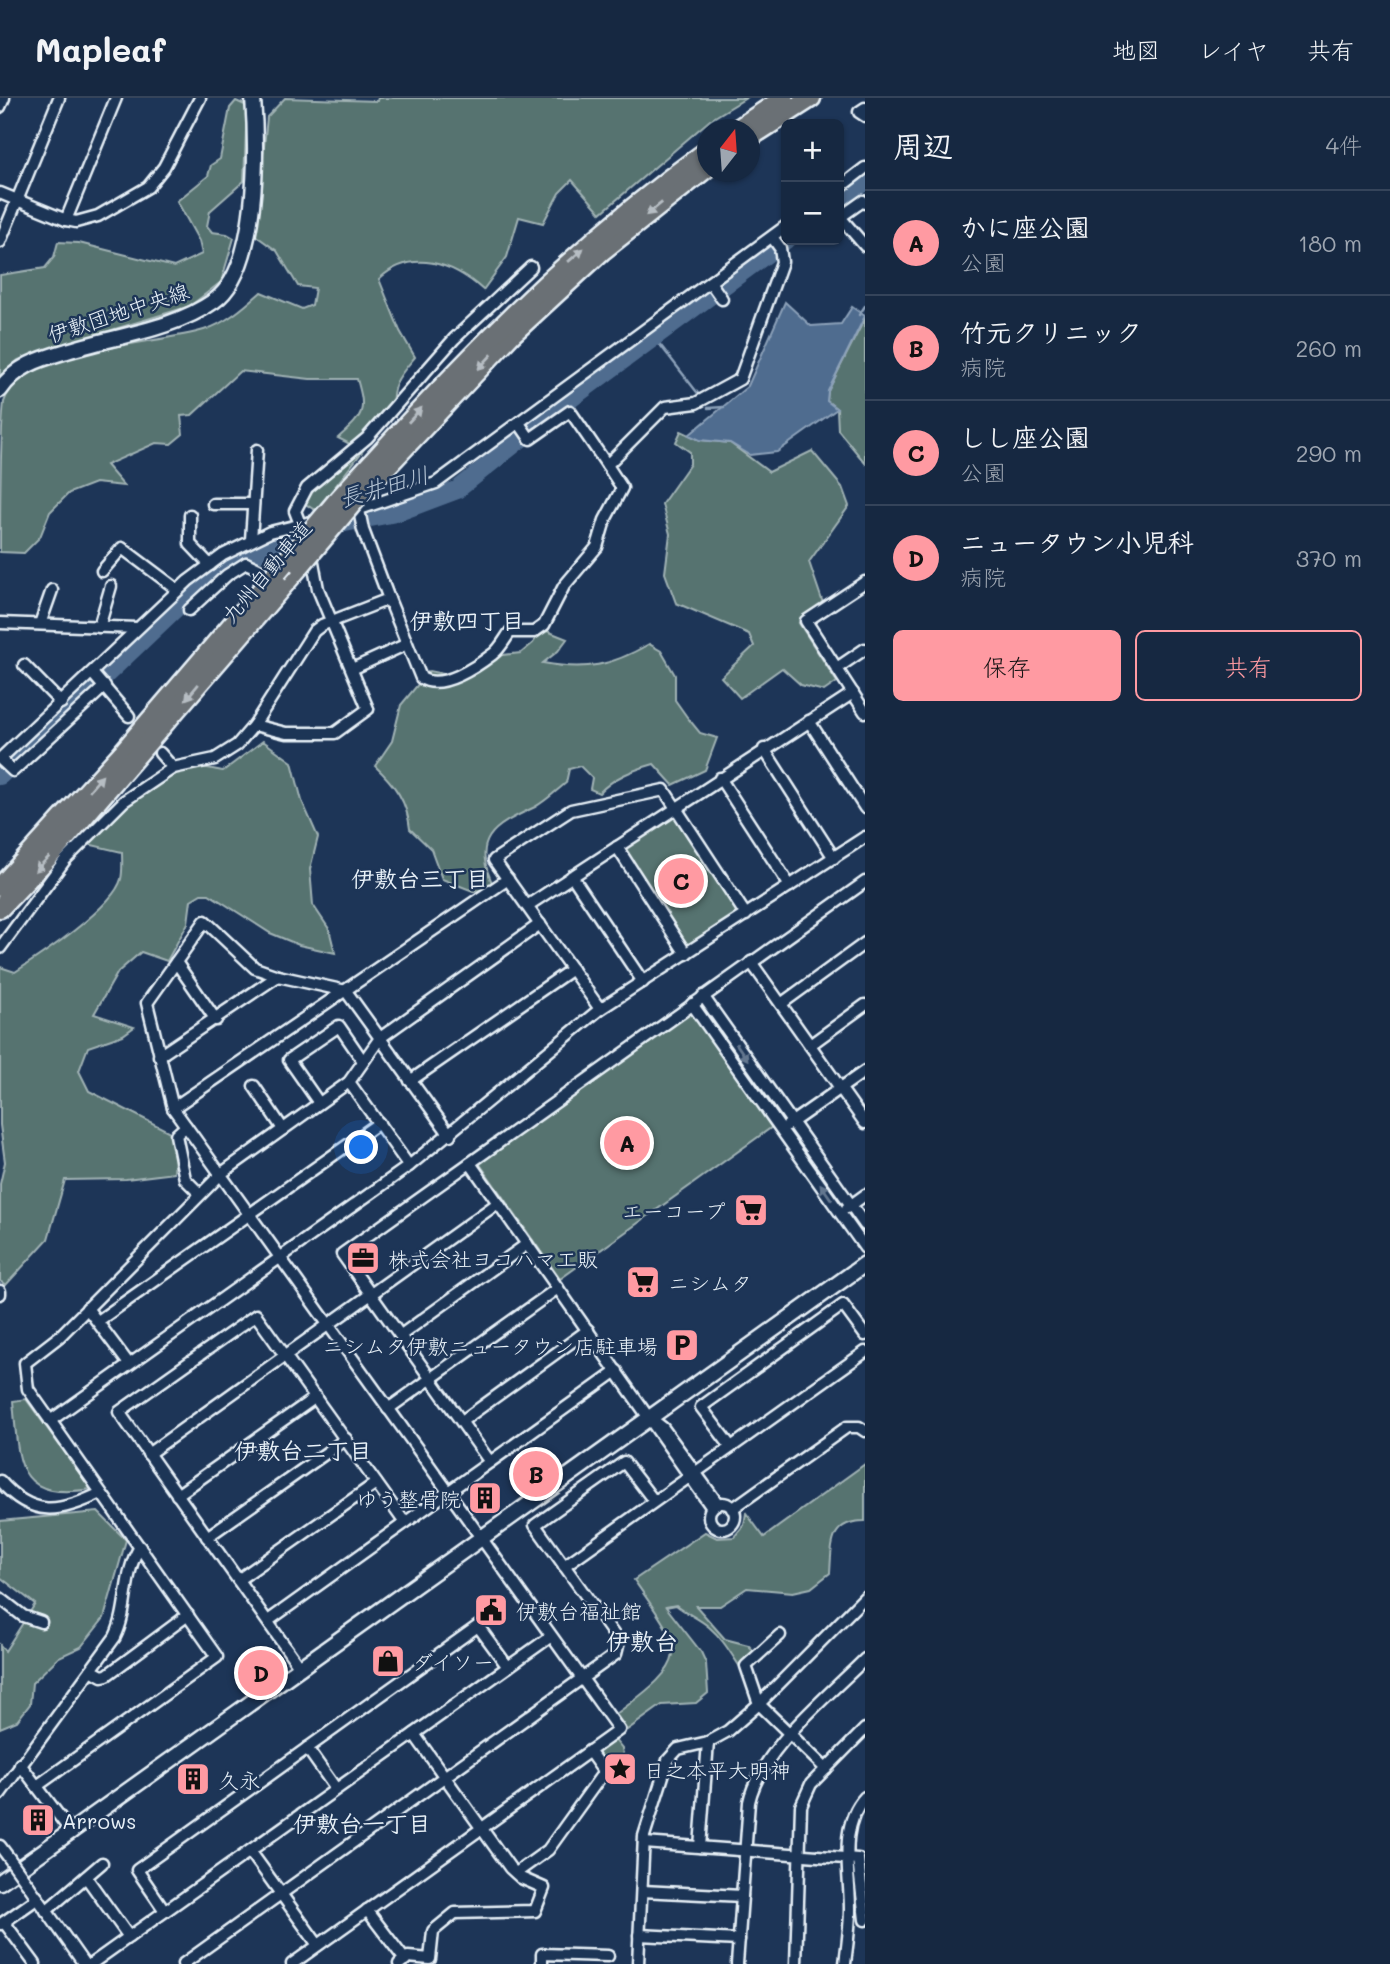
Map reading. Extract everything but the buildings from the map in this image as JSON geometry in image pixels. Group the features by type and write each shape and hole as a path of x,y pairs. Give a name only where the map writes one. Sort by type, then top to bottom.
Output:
{"highway":[{"path":"752,119 784,98"},
{"path":"760,131 811,98"},
{"name":"九州自動車道","path":"0,887 122,753 269,571 336,502 451,375 536,291 622,216 697,158"},
{"name":"九州自動車道","path":"0,908 82,820 306,564 520,326 602,251 697,176"}],"street":[{"path":"0,107 4,98"},
{"path":"0,242 59,98"},
{"path":"66,220 116,98"},
{"path":"0,193 66,220 76,222 98,216 148,187 164,167 200,98"},
{"name":"伊敷団地中央線","path":"0,390 24,365 176,320 204,307 223,294 237,271 246,237 255,157 253,98"},
{"path":"865,108 859,112 865,116"},
{"path":"844,184 865,168"},
{"path":"844,214 863,201 865,203"},
{"path":"844,222 865,246"},
{"path":"105,687 13,771 0,759 178,590 237,546 436,483 710,282 776,242 781,234"},
{"path":"607,465 665,407 696,403 740,379 782,262 776,242"},
{"path":"300,524 295,510 307,488 367,438 454,340 531,267"},
{"path":"710,282 722,299"},
{"path":"359,508 363,530 421,678 433,683 445,681 495,653 510,632 534,632 544,625 564,586 597,547 605,520 622,488 570,411 530,439 519,423"},
{"path":"251,540 257,450"},
{"path":"213,504 253,504"},
{"path":"190,515 190,544 210,565"},
{"path":"237,546 246,563 269,571"},
{"path":"102,571 122,548 178,590"},
{"path":"189,610 227,575 246,563"},
{"path":"254,725 286,733 324,734 342,730 368,709 306,564"},
{"path":"865,582 806,621 865,712"},
{"path":"99,627 111,586"},
{"path":"40,624 52,590"},
{"path":"0,948 65,860 110,813 173,768 215,759 237,745 254,725 314,631 389,599"},
{"path":"0,622 137,628"},
{"path":"352,669 407,644"},
{"path":"836,667 865,649"},
{"path":"24,664 61,702"},
{"path":"92,673 129,716"},
{"path":"527,906 853,693"},
{"path":"809,721 865,808"},
{"path":"764,749 834,858"},
{"path":"160,752 173,768"},
{"path":"720,778 790,886"},
{"path":"600,1009 494,860 571,810 664,790 746,915"},
{"path":"50,1421 409,1166 600,1009 865,837"},
{"path":"617,846 686,954"},
{"path":"572,876 642,982"},
{"path":"173,1108 508,879"},
{"path":"490,1462 342,1254 865,881"},
{"path":"292,1964 619,1730 173,1108 147,1003 205,921 255,968 278,976 346,991 450,1135"},
{"path":"37,1786 217,1657 28,1389 25,1363 60,1336 222,1173 349,1082 380,1038 540,924"},
{"path":"780,1004 865,943"},
{"path":"176,962 216,1020"},
{"path":"751,962 865,1123"},
{"path":"410,1081 572,969"},
{"path":"159,1056 278,976"},
{"path":"703,996 865,1225"},
{"path":"692,1004 865,1248"},
{"path":"810,1045 865,1005"},
{"path":"319,1103 289,1060 339,1026 363,1061"},
{"path":"783,1130 865,1071"},
{"path":"349,1082 409,1166"},
{"path":"254,1086 283,1129"},
{"path":"98,1321 379,1123"},
{"path":"186,1126 176,1135 178,1146 185,1179 200,1194"},
{"path":"470,1163 651,1419 663,1428 691,1474 715,1506"},
{"path":"841,1213 865,1195"},
{"path":"148,1454 498,1203"},
{"path":"401,1335 527,1244"},
{"path":"0,1882 302,1669 865,1264"},
{"path":"388,1409 558,1288"},
{"path":"731,1447 701,1407 844,1305 865,1335"},
{"path":"87,1308 130,1364"},
{"path":"302,1669 119,1412 256,1315 405,1523"},
{"path":"461,1421 588,1330"},
{"path":"564,1566 865,1352"},
{"path":"268,1621 617,1371"},
{"path":"177,1495 316,1397"},
{"path":"732,1508 847,1427 859,1427 865,1431"},
{"path":"207,1537 346,1439"},
{"path":"183,1964 616,1654 620,1645 534,1525 624,1462 654,1501"},
{"path":"0,1481 20,1501 37,1508 64,1508 102,1493"},
{"path":"238,1580 376,1483"},
{"path":"726,1504 732,1508 733,1522 722,1529 711,1523 709,1514 715,1506 726,1504"},
{"path":"0,1794 92,1670 120,1627 134,1556 140,1547"},
{"path":"638,1964 645,1830 672,1753 684,1746 708,1742 728,1731 759,1704 865,1597"},
{"path":"0,1598 23,1616 41,1622"},
{"path":"92,1670 102,1676 107,1675 188,1615"},
{"path":"165,1911 138,1870 478,1626 508,1667"},
{"path":"780,1635 746,1666 759,1704 826,1769"},
{"path":"91,1964 550,1637"},
{"path":"737,1964 749,1802 755,1779 770,1755 865,1659"},
{"path":"796,1964 800,1913 798,1854 801,1805 805,1793 865,1729"},
{"path":"368,1910 402,1962 408,1957 430,1959 433,1931 455,1913 535,1911 544,1888 516,1873 414,1734"},
{"path":"701,1847 708,1742"},
{"path":"307,1748 336,1789"},
{"path":"516,1873 548,1850 604,1772 589,1751"},
{"path":"20,1764 72,1833"},
{"path":"845,1964 850,1910 847,1857 853,1812 865,1797"},
{"path":"644,1843 858,1859 865,1920"},
{"path":"0,1846 84,1964"},
{"path":"250,1851 318,1945"},
{"path":"46,1911 102,1863"},
{"path":"86,1877 129,1937"},
{"path":"642,1891 742,1896"},
{"path":"35,1964 2,1923 38,1898"},
{"path":"639,1935 739,1940"},
{"path":"542,1964 542,1954 608,1956"}],"green space":[{"path":"285,98 377,101 378,98 746,98 712,119 697,119 697,131 601,213 572,180 559,193 543,223 519,217 507,257 483,290 446,266 432,263 405,264 392,269 379,279 400,331 415,357 394,388 393,412 316,511 298,499 352,445 338,438 361,413 362,399 357,379 310,379 240,371 192,415 181,416 183,434 171,444 156,443 106,465 124,486 95,483 69,493 50,512 40,537 24,553 0,552 4,402 16,384 36,370 62,359 212,327 241,309 261,292 302,309 312,305 315,288 298,286 277,251 255,235 267,117"},
{"path":"236,101 247,106 244,181 210,211 207,226 212,232 234,238 221,282 190,306 18,360 0,376 0,275 45,268 54,257 58,242 79,243 174,267 202,254 199,241 177,201 208,176 211,165 220,159 230,108"},
{"path":"865,318 865,463 838,430 837,409 827,401 828,391"},
{"path":"681,431 700,440 730,443 769,472 812,451 842,487 849,506 809,562 824,606 799,623 837,682 824,691 801,685 782,668 740,698 721,677 754,646 749,634 676,603 665,573 670,534 662,504 690,464 690,452 676,442"},
{"path":"542,629 567,639 558,651 543,663 598,665 649,644 661,651 675,675 675,700 700,733 717,738 705,770 673,785 654,764 624,775 599,793 590,789 592,778 580,766 569,769 566,783 539,805 507,821 490,837 485,846 485,858 495,889 473,891 442,879 431,849 410,829 399,794 375,766 392,741 401,705 429,671 453,676 494,656 521,653 533,643"},
{"path":"263,741 292,762 302,801 318,837 310,869 313,905 329,929 335,953 299,945 270,933 209,894 201,894 191,900 188,923 167,961 141,952 118,972 94,1014 134,1027 123,1035 88,1047 79,1071 89,1091 176,1135 174,1173 126,1179 65,1180 48,1239 6,1285 0,1281 0,1184 5,1162 0,1125 0,967 15,972 26,965 91,917 115,890 122,876 122,852 83,843 119,809 147,788 176,772 191,767 223,771"},
{"path":"672,817 678,819 736,910 735,915 690,944 684,943 625,852 627,846"},
{"path":"689,1013 694,1015 772,1127 560,1279 479,1163"},
{"path":"26,1399 91,1489 47,1489 34,1483 25,1472 17,1442 13,1401"},
{"path":"865,1464 865,1521 853,1522 839,1530 832,1544 830,1573 811,1588 793,1592 747,1588 720,1606 696,1606 725,1639 748,1645 754,1651 740,1667 714,1631 676,1605 666,1607 701,1652 706,1663 708,1693 696,1703 662,1705 627,1730 616,1714 658,1680 669,1667 673,1654 671,1640 664,1624 634,1580 705,1532 717,1538 734,1537 744,1525 746,1513 764,1537"},
{"path":"98,1512 126,1540 104,1618 81,1647 59,1657 32,1683 30,1704 17,1721 0,1728 0,1645 5,1651 35,1604 0,1577 0,1521"},
{"path":"614,1739 622,1749 625,1763 615,1780 597,1755 598,1750"}],"water":[{"path":"785,302 811,326 841,324 852,307 865,316 828,391 827,401 837,409 777,452 750,455 730,443 700,440 689,435 748,386"}],"waterway":[{"name":"長井田川","path":"844,197 865,182"},
{"name":"長井田川","path":"0,776 188,597 229,563 340,524 396,513 457,490 576,395 781,244"},
{"path":"859,315 865,306"},
{"path":"654,337 700,396"},
{"path":"708,408 724,407"}],"place":[{"name":"しし座公園","path":"681,881"},
{"name":"かに座公園","path":"627,1143"},
{"name":"エーコープ","path":"751,1210"},
{"name":"株式会社ヨコハマ工販","path":"363,1258"},
{"name":"ニシムタ","path":"643,1282"},
{"name":"ニシムタ伊敷ニュータウン店駐車場","path":"682,1345"},
{"name":"竹元クリニック","path":"536,1474"},
{"name":"ゆう整骨院","path":"485,1498"},
{"name":"伊敷台福祉館","path":"491,1610"},
{"name":"ダイソー","path":"388,1661"},
{"name":"ニュータウン小児科","path":"261,1673"},
{"name":"日之本平大明神","path":"620,1769"},
{"name":"久永","path":"193,1779"},
{"name":"Arrows","path":"38,1820"}],"district":[{"name":"伊敷四丁目","path":"467,620"},
{"name":"伊敷台三丁目","path":"420,878"},
{"name":"伊敷台二丁目","path":"303,1450"},
{"name":"伊敷台","path":"642,1640"},
{"name":"伊敷台一丁目","path":"362,1823"}]}
